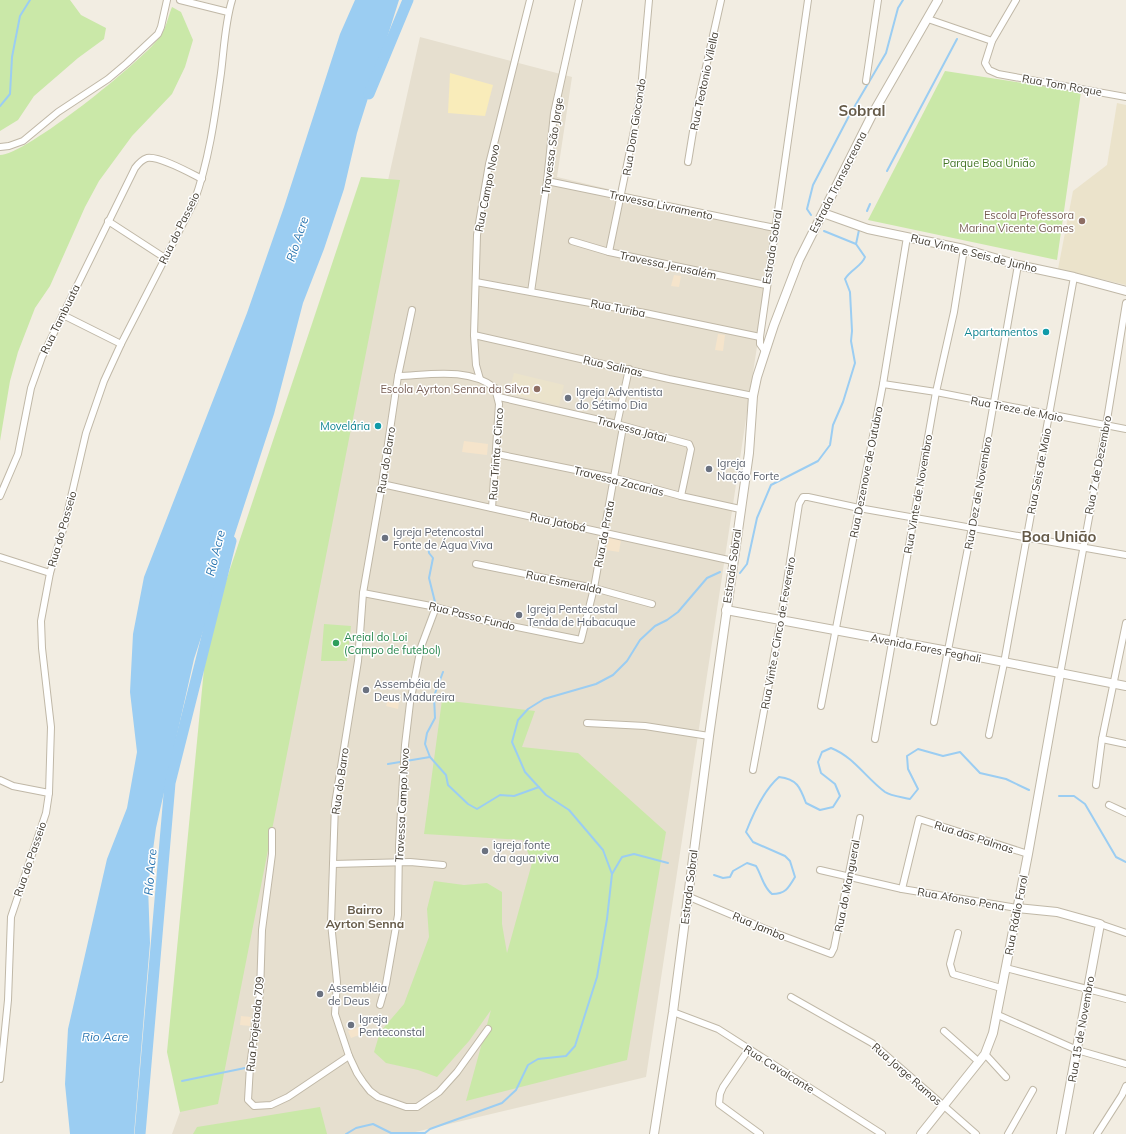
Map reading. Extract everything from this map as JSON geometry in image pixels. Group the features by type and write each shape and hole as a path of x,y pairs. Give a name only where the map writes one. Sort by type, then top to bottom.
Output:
{"street":[{"path":"0,147 9,146 23,141 63,108 108,79 127,63 158,34 167,0"},
{"path":"180,0 228,12"},
{"name":"Rua do Passeio","path":"0,1080 8,1000 11,917 46,813 49,793 51,727 42,648 41,621 50,573 65,523 94,407 121,344 194,202 202,179 221,74 228,12 232,0"},
{"name":"Rua Campo Novo","path":"483,380 476,365 474,335 477,235 484,190 530,0"},
{"name":"Travessa São Jorge","path":"531,292 547,181 554,113 580,0"},
{"name":"Rua Dom Giocondo","path":"609,252 622,197 641,90 649,0"},
{"name":"Rua Teotonio Vilella","path":"688,162 721,0"},
{"name":"Estrada Sobral","path":"654,1134 673,1012 687,896 749,453 753,396 765,351 760,344 760,337 766,285 808,0"},
{"path":"866,81 878,0"},
{"name":"Estrada Transacreana","path":"765,351 799,260 874,113 938,0"},
{"path":"928,19 992,41 1016,0"},
{"name":"Rua Tom Roque","path":"992,41 985,63 989,70 998,74 1126,97"},
{"name":"Rua Tambuata","path":"0,496 18,454 36,371 135,168 141,161 150,158 165,162 202,179"},
{"name":"Travessa Livramento","path":"547,181 775,228"},
{"name":"Rua Vinte e Seis de Junho","path":"823,213 868,228 964,249 1126,291"},
{"path":"108,221 165,258"},
{"name":"Rua Dezenove de Outubro","path":"821,706 837,631 883,384 907,237"},
{"name":"Travessa Jerusalém","path":"572,241 609,252 766,285"},
{"name":"Rua Vinte de Novembro","path":"875,739 891,641 936,392 954,312 964,249"},
{"name":"Rua Dez de Novembro","path":"934,722 972,527 1018,264"},
{"name":"Rua Seis de Maio","path":"989,735 1004,663 1026,538 1050,416 1074,277"},
{"name":"Rua Turiba","path":"476,282 645,313 760,337"},
{"name":"Rua 7 de Dezembro","path":"1060,674 1082,546 1106,426 1126,303"},
{"name":"Rua do Barro","path":"412,310 398,376 382,484 363,593 358,661 335,804 331,923 336,982 335,1014 349,1056 357,1073 370,1091 378,1097 398,1105 417,1107 439,1092 457,1072 488,1029"},
{"path":"63,315 121,344"},
{"name":"Rua Salinas","path":"474,335 753,396"},
{"name":"Rua da Prata","path":"581,640 594,588 615,478 620,425 629,369"},
{"path":"398,376 454,373 483,380"},
{"name":"Rua Trinta e Cinco","path":"483,380 495,388 499,397 497,454 492,508"},
{"name":"Rua Treze de Maio","path":"883,384 936,392 1126,430"},
{"name":"Travessa Jatai","path":"499,397 620,425 691,446 681,496"},
{"name":"Travessa Zacarias","path":"497,454 615,478 681,496 740,509"},
{"name":"Rua Jatobá","path":"382,484 733,561"},
{"name":"Rua Vinte e Cinco de Fevereiro","path":"753,770 781,619 800,500 803,497 808,496 859,508"},
{"path":"859,508 972,527 1026,538 1082,546 1126,555"},
{"path":"0,557 50,573"},
{"name":"Rua Esmeralda","path":"476,564 594,588 652,604"},
{"name":"Rua Passo Fundo","path":"363,593 436,607 482,620 581,640"},
{"name":"Travessa Campo Novo","path":"380,1005 386,984 398,916 399,862 405,745 410,703 421,647 436,607"},
{"name":"Avenida Fares Feghali","path":"726,610 781,619 1126,686"},
{"path":"1096,785 1102,739 1115,684 1126,623"},
{"name":"Rua Rádio Farol","path":"921,1134 985,1054 998,1015 1001,988 1028,854 1060,674"},
{"path":"587,723 645,726 709,736"},
{"path":"1102,739 1126,744"},
{"path":"0,780 13,786 49,793"},
{"path":"1109,805 1126,813"},
{"name":"Rua do Mangueral","path":"831,953 834,948 860,818"},
{"name":"Rua das Palmas","path":"902,889 919,820 1028,854"},
{"name":"Rua Projetada 709","path":"272,831 272,854 262,930 260,993 250,1066 248,1100 254,1106 271,1105 288,1097 349,1056"},
{"path":"333,864 399,862 443,866"},
{"name":"Rua Afonso Pena","path":"820,870 848,875 902,889 1017,908 1057,912 1126,933"},
{"name":"Rua Jambo","path":"687,896 828,954 831,953"},
{"name":"Rua 15 de Novembro","path":"1061,1134 1100,924"},
{"path":"958,933 950,964 950,971 953,974 1001,988"},
{"path":"1006,968 1126,999"},
{"name":"Rua Jorge Ramos","path":"791,997 872,1043 976,1134"},
{"name":"Rua Cavalcante","path":"673,1012 718,1030 882,1134"},
{"path":"998,1015 1077,1050 1126,1064"},
{"path":"944,1030 979,1062"},
{"path":"749,1049 723,1087 719,1104 760,1134"},
{"path":"985,1054 1006,1077"},
{"path":"1097,1134 1124,1095 1126,1086"},
{"path":"1008,1134 1033,1090"}],"shaded area":[{"path":"420,37 572,77 557,177 775,228 646,1077 407,1134 172,1134 180,1112"},
{"path":"1117,103 1126,105 1126,285 1058,269 1073,191 1107,165"},
{"path":"674,275 681,276 679,287 671,286"},
{"path":"718,334 725,335 723,351 715,350"},
{"name":"Escola Ayrton Senna da Silva","path":"514,373 564,385 559,406 509,393"},
{"path":"464,441 488,444 487,455 462,452"},
{"path":"608,537 621,540 619,552 606,550"},
{"path":"388,699 399,702 398,709 386,706"},
{"path":"241,1016 251,1017 250,1026 240,1025"},
{"path":"359,1027 362,1034 351,1038 348,1031"}],"green space":[{"path":"0,0 70,0 81,15 106,28 104,39 78,58 34,96 18,120 0,131"},
{"path":"172,7 181,12 193,40 185,67 172,94 132,136 99,181 85,207 50,286 35,308 18,352 10,381 0,441 0,155 14,151 57,124 131,66 159,38 165,27"},
{"name":"Parque Boa União","path":"945,71 1081,92 1057,260 868,220"},
{"path":"361,177 400,180 218,1104 180,1112 167,1052 207,638"},
{"name":"Areial do Loi (Campo de futebol)","path":"324,624 351,626 347,661 321,661"},
{"path":"442,700 535,711 522,747 578,753 666,832 627,1060 466,1101 491,1010 469,1041 437,1077 418,1070 386,1063 374,1052 380,1032 404,1004 429,937 427,909 434,881 464,885 487,883 502,892 502,924 507,953 532,863 523,840 424,834"},
{"path":"320,1107 327,1134 193,1134 197,1127"}],"sand":[{"path":"450,73 493,85 485,116 448,113"}],"water":[{"name":"Rio Acre","path":"355,0 399,0 357,133 344,189 324,249 303,303 274,414 194,659 156,828 148,886 150,943 134,1134 70,1134 65,1084 68,1029 107,859 127,808 137,752 130,692 133,634 144,577 247,313 284,207 340,34"}],"waterway":[{"path":"0,106 10,94 12,57 20,16 30,0"},
{"name":"Río Acre","path":"369,94 408,0"},
{"path":"811,215 807,209 813,185 849,116 886,53 898,8 903,0"},
{"path":"887,171 957,39"},
{"path":"867,211 870,204"},
{"path":"856,244 859,230"},
{"path":"740,573 747,564 757,518 771,485 818,461 830,445 833,425 843,402 855,363 851,341 852,331 850,292 845,279 865,257 856,244 824,231"},
{"name":"Río Acre","path":"140,1134 170,783 231,541"},
{"path":"428,544 429,553 433,558 429,578 435,602"},
{"path":"346,1134 356,1128 373,1124 391,1133 425,1133 430,1129 502,1103 516,1090 528,1065 538,1059 566,1056 575,1046 597,977 607,919 612,874 603,850 569,810 546,795 525,772 512,742 518,720 528,709 544,699 596,684 613,675 627,661 640,640 655,626 678,612 707,578 720,572"},
{"path":"443,672 434,696 435,718 427,733 425,744 430,757 446,775 448,785 468,804 477,809 500,795 514,796 539,787"},
{"path":"714,875 723,878 730,877 733,871 747,863 756,866 765,885 772,894 783,892 788,888 795,877 790,861 785,856 753,842 746,832 764,795 779,777 794,782 800,788 806,803 820,810 833,807 840,796 835,784 821,773 818,762 822,752 831,748 853,762 885,792 910,799 918,789 908,769 907,756 918,749 943,756 960,752 980,773 1006,779 1029,790"},
{"path":"388,764 430,757"},
{"path":"1059,796 1074,796 1085,804 1116,857 1126,862"},
{"path":"612,874 622,857 634,854 668,863"},
{"path":"182,1081 245,1068"}],"place":[{"name":"Escola Professora Marina Vicente Gomes","path":"1082,221"},
{"name":"Apartamentos","path":"1046,332"},
{"name":"Escola Ayrton Senna da Silva","path":"537,389"},
{"name":"Igreja Adventista do Sétimo Dia","path":"568,398"},
{"name":"Movelária","path":"378,426"},
{"name":"Igreja Nação Forte","path":"709,469"},
{"name":"Igreja Petencostal Fonte de Água Viva","path":"385,538"},
{"name":"Igreja Pentecostal Tenda de Habacuque","path":"519,615"},
{"name":"Areial do Loi (Campo de futebol)","path":"336,643"},
{"name":"Assembéia de Deus Madureira","path":"366,690"},
{"name":"igreja fonte da agua viva","path":"485,851"},
{"name":"Assembléia de Deus","path":"320,994"},
{"name":"Igreja Penteconstal","path":"351,1025"}],"district":[{"name":"Sobral","path":"862,110"},
{"name":"Boa União","path":"1059,536"},
{"name":"Bairro Ayrton Senna","path":"365,916"}]}
